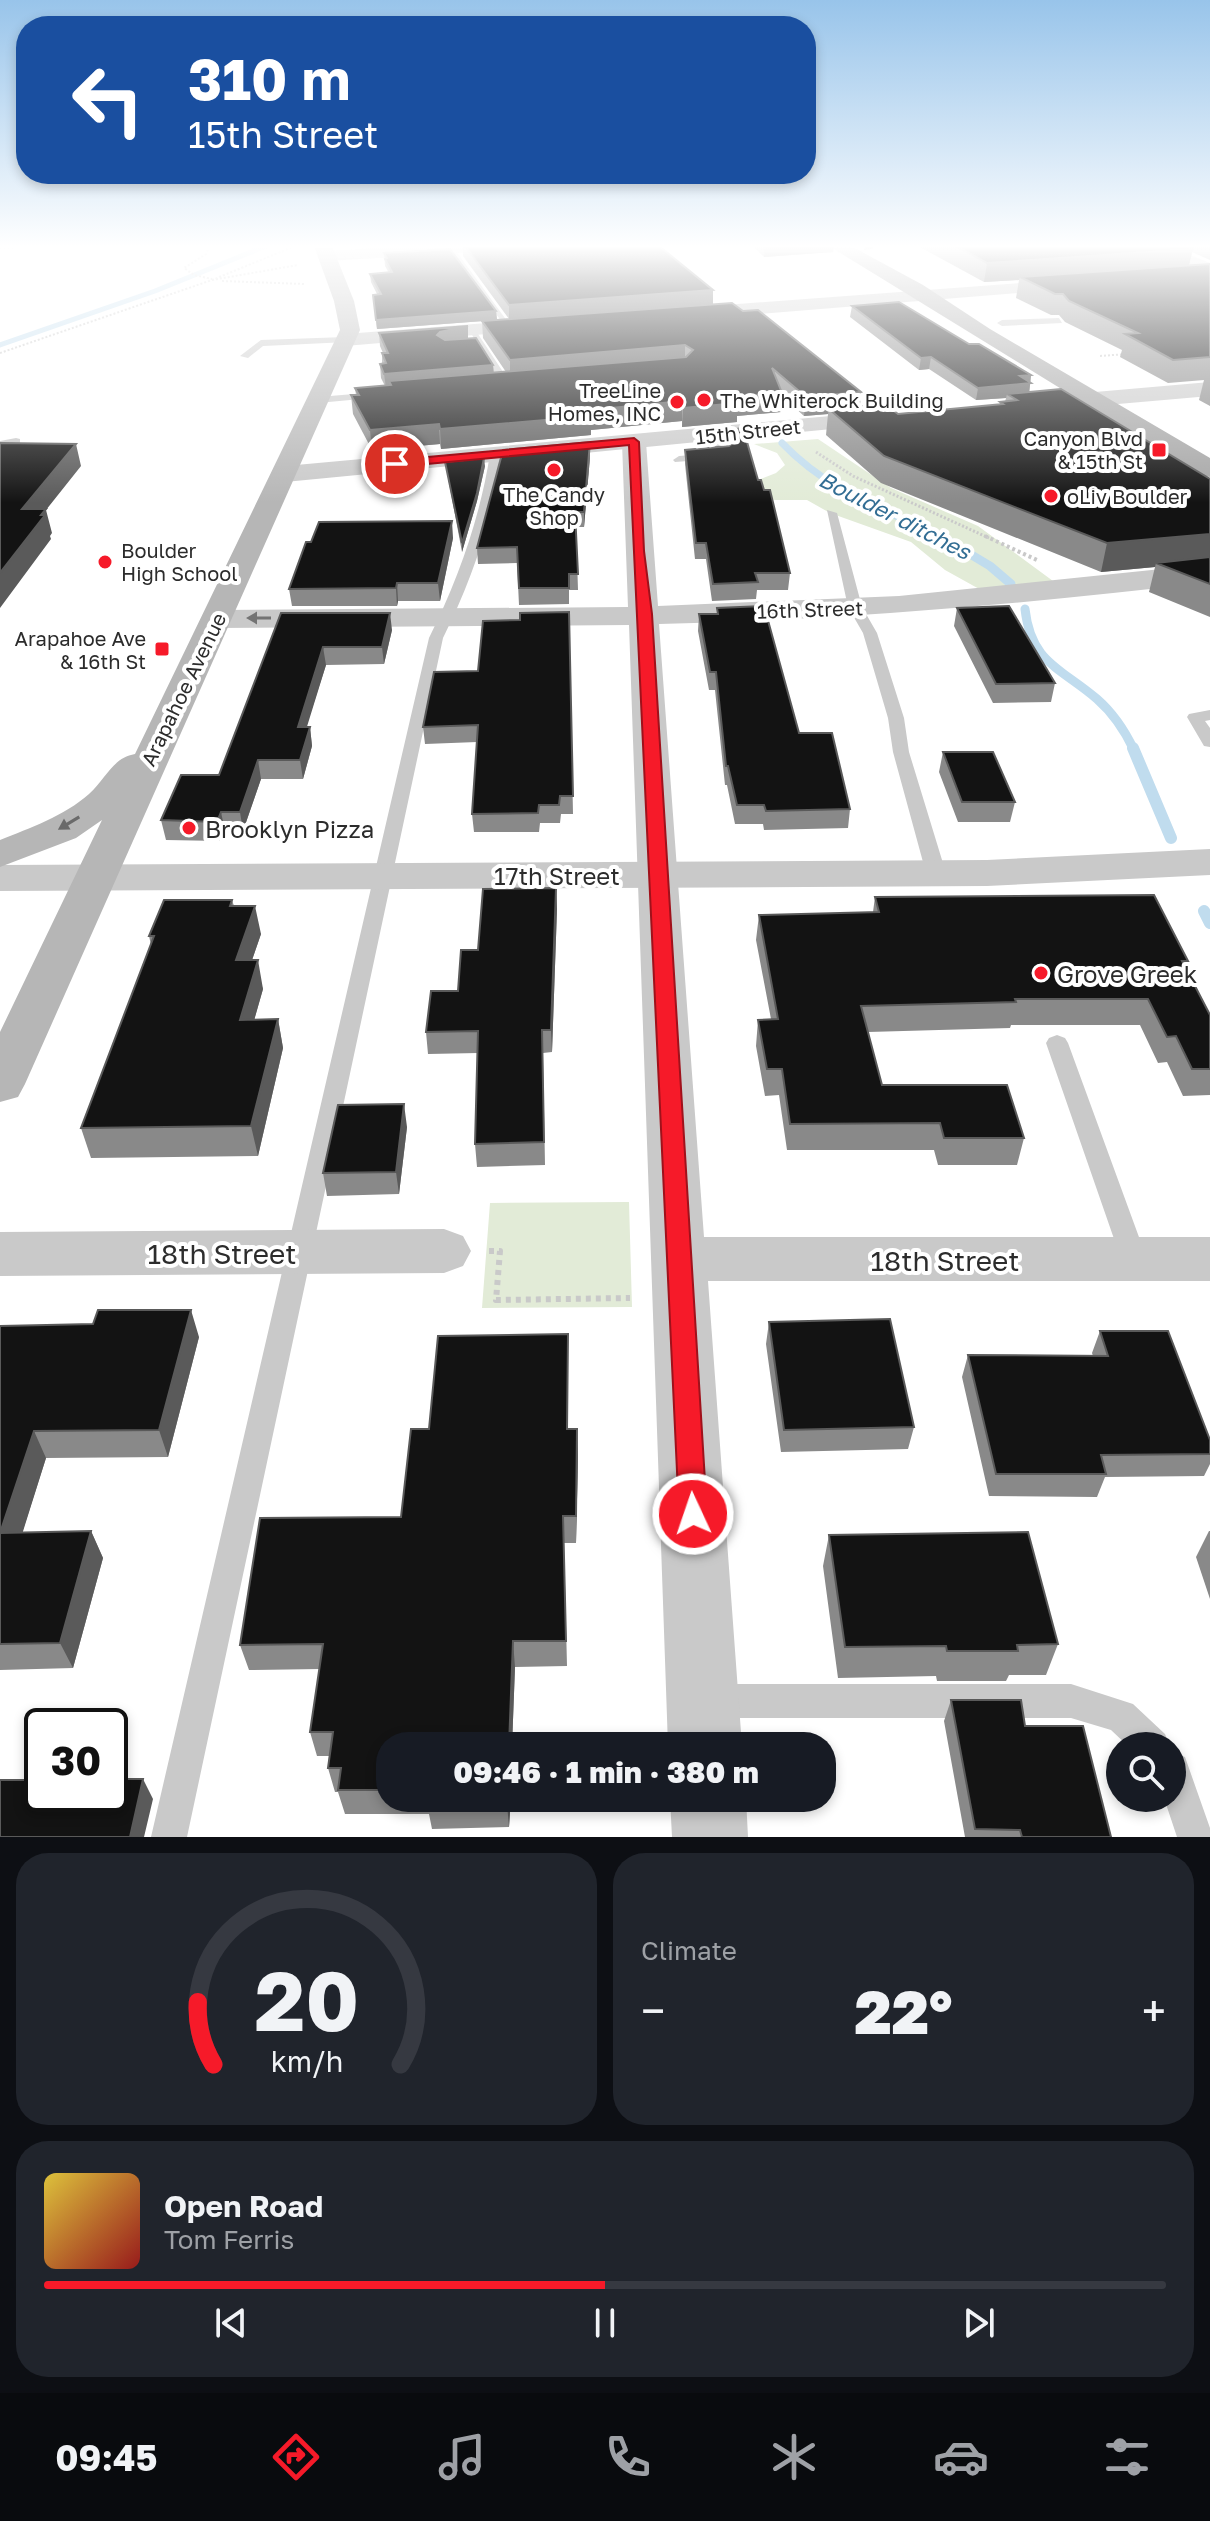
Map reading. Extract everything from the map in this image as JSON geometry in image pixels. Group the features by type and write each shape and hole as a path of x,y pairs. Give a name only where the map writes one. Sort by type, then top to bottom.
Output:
{"main road":[{"name":"Arapahoe Avenue","path":"0,1084 349,332"},
{"path":"981,332 1210,469"},
{"path":"1017,332 1210,444"},
{"path":"0,855 62,829 103,802 163,730"}],"street":[{"path":"345,340 474,340 497,332"},
{"path":"1023,405 1210,389"},
{"name":"15th Street","path":"285,474 910,416"},
{"path":"634,442 704,1723"},
{"name":"16th Street","path":"217,619 645,614 855,607 1210,573"},
{"name":"17th Street","path":"0,878 936,873 1072,871 1210,862"},
{"name":"18th Street","path":"0,1254 444,1251"},
{"name":"18th Street","path":"681,1278 1134,1259 1210,1259"},
{"path":"709,1812 710,1837"}],"lane":[{"path":"245,356 261,343 345,340"},
{"path":"474,340 500,385 521,383"},
{"path":"318,400 396,394"},
{"path":"679,460 724,456 712,435"},
{"path":"0,444 16,441"},
{"path":"169,1837 436,638 461,588 475,536 489,502 496,454"},
{"path":"831,513 855,607 870,633 896,718 901,752 936,873"},
{"path":"1210,715 1195,717 1210,742"},
{"path":"1057,1043 1134,1259"},
{"path":"704,1723 1071,1701 1121,1716 1138,1732"},
{"path":"1186,1811 1195,1837"}],"path":[{"path":"0,353 62,332"},
{"path":"1100,356 1137,353"},
{"path":"810,446 853,476 1018,549 1084,587"},
{"path":"444,1251 500,1251 496,1300 681,1278"}],"green space":[{"path":"818,439 891,488 978,526 1053,581 981,590 945,570 911,542 830,513 807,500 775,500 760,495 758,480 776,473 785,465 777,453 754,444"},
{"path":"629,1202 632,1307 482,1308 490,1203"}],"building":[{"path":"441,332 437,335 445,340 476,338 493,365 384,374 380,364 386,363 382,353 388,353 379,333"},
{"path":"490,332 785,332 861,392 806,397 772,368 782,393 736,397 738,403 683,408 682,401 591,410 591,416 440,429 439,424 370,430 351,395 359,395 355,388 391,385 389,381 686,357 693,350 685,345 510,360"},
{"path":"886,332 949,332 969,344 979,344 1031,375 1020,376 1031,383 978,388 931,357 921,358"},
{"path":"1135,332 1210,332 1210,357 1173,360 1125,334 1138,333"},
{"name":"oLiv Boulder","path":"1061,389 1210,479 1210,534 1107,543 884,456 829,409 885,404 898,414 1003,404 1000,402 1017,400 1007,394"},
{"path":"743,428 758,480 761,480 764,490 770,490 790,573 755,573 758,582 713,584 706,543 696,543 685,450 729,446 734,442 727,430"},
{"path":"590,442 584,512 575,512 578,574 569,574 569,588 519,588 517,547 477,548 503,450"},
{"path":"0,443 76,444 22,509 46,509 41,515 45,515 0,573"},
{"path":"484,458 477,493 462,543 445,462"},
{"path":"452,521 438,583 397,583 396,588 289,589 306,542 311,542 319,522"},
{"path":"1210,557 1210,584 1156,563"},
{"path":"764,606 799,733 832,733 850,809 766,811 764,805 737,805 726,766 716,672 710,672 699,614 718,614 717,608"},
{"path":"1009,606 1055,683 996,684 957,608"},
{"path":"569,612 573,796 560,796 559,805 539,805 538,813 472,814 478,725 423,727 434,672 478,671 483,621 520,620 520,613"},
{"path":"281,613 390,613 382,647 323,647 298,727 310,727 300,760 258,760 240,812 221,812 217,822 161,820 181,775 219,775"},
{"path":"943,752 993,752 1015,802 962,802"},
{"path":"556,888 551,1030 542,1030 544,1142 475,1144 478,1031 426,1032 431,991 458,991 461,950 478,950 483,889"},
{"path":"1154,895 1188,961 1182,961 1210,1015 1210,1069 1192,1069 1176,1036 1167,1037 1148,999 1015,999 1016,1002 861,1006 882,1085 1007,1085 1024,1138 944,1138 940,1123 790,1124 782,1069 767,1069 758,1020 778,1019 759,915 879,912 875,897"},
{"path":"164,900 232,900 230,906 255,906 236,960 258,960 240,1020 278,1019 251,1126 81,1128 154,936 149,936"},
{"path":"404,1104 396,1172 323,1173 338,1105"},
{"path":"98,1310 191,1310 159,1430 34,1431 0,1533 0,1326 93,1324"},
{"path":"890,1319 914,1427 784,1430 769,1322"},
{"path":"1100,1331 1168,1331 1210,1440 1210,1454 1101,1455 1106,1474 996,1474 968,1355 1108,1356"},
{"path":"568,1334 567,1429 577,1429 576,1516 563,1516 566,1641 513,1641 510,1732 376,1732 376,1790 338,1790 341,1768 328,1768 333,1732 310,1732 323,1644 240,1645 260,1518 401,1517 411,1429 429,1429 438,1336"},
{"path":"91,1531 60,1643 0,1644 0,1533"},
{"path":"1028,1532 1058,1644 1017,1645 1018,1651 947,1651 946,1646 845,1647 829,1535"},
{"path":"951,1700 1021,1700 1025,1726 1083,1726 1111,1837 1022,1837 1020,1830 975,1829"},
{"path":"128,1779 143,1779 130,1837 0,1837 0,1780 24,1780 24,1812 128,1812"}],"waterway":[{"path":"0,345 38,332"},
{"name":"Boulder ditches","path":"782,443 819,475 839,487 941,537"},
{"name":"Boulder ditches","path":"941,537 990,566 1011,584"},
{"name":"Boulder ditches","path":"1025,609 1028,627 1041,653 1103,704 1133,748"},
{"name":"Boulder ditches","path":"1133,748 1171,838"},
{"name":"Boulder ditches","path":"1204,911 1210,923"}],"place":[{"name":"The Whiterock Building","path":"704,400"},
{"name":"TreeLine Homes, INC","path":"677,402"},
{"name":"Canyon Blvd & 15th St","path":"1159,450"},
{"name":"The Candy Shop","path":"554,470"},
{"name":"oLiv Boulder","path":"1051,496"},
{"name":"Boulder High School","path":"105,562"},
{"name":"Arapahoe Ave & 16th St","path":"162,649"},
{"name":"Brooklyn Pizza","path":"189,828"},
{"name":"Grove Greek","path":"1041,973"}],"route":[{"path":"395,464 634,442 693,1514"}]}
